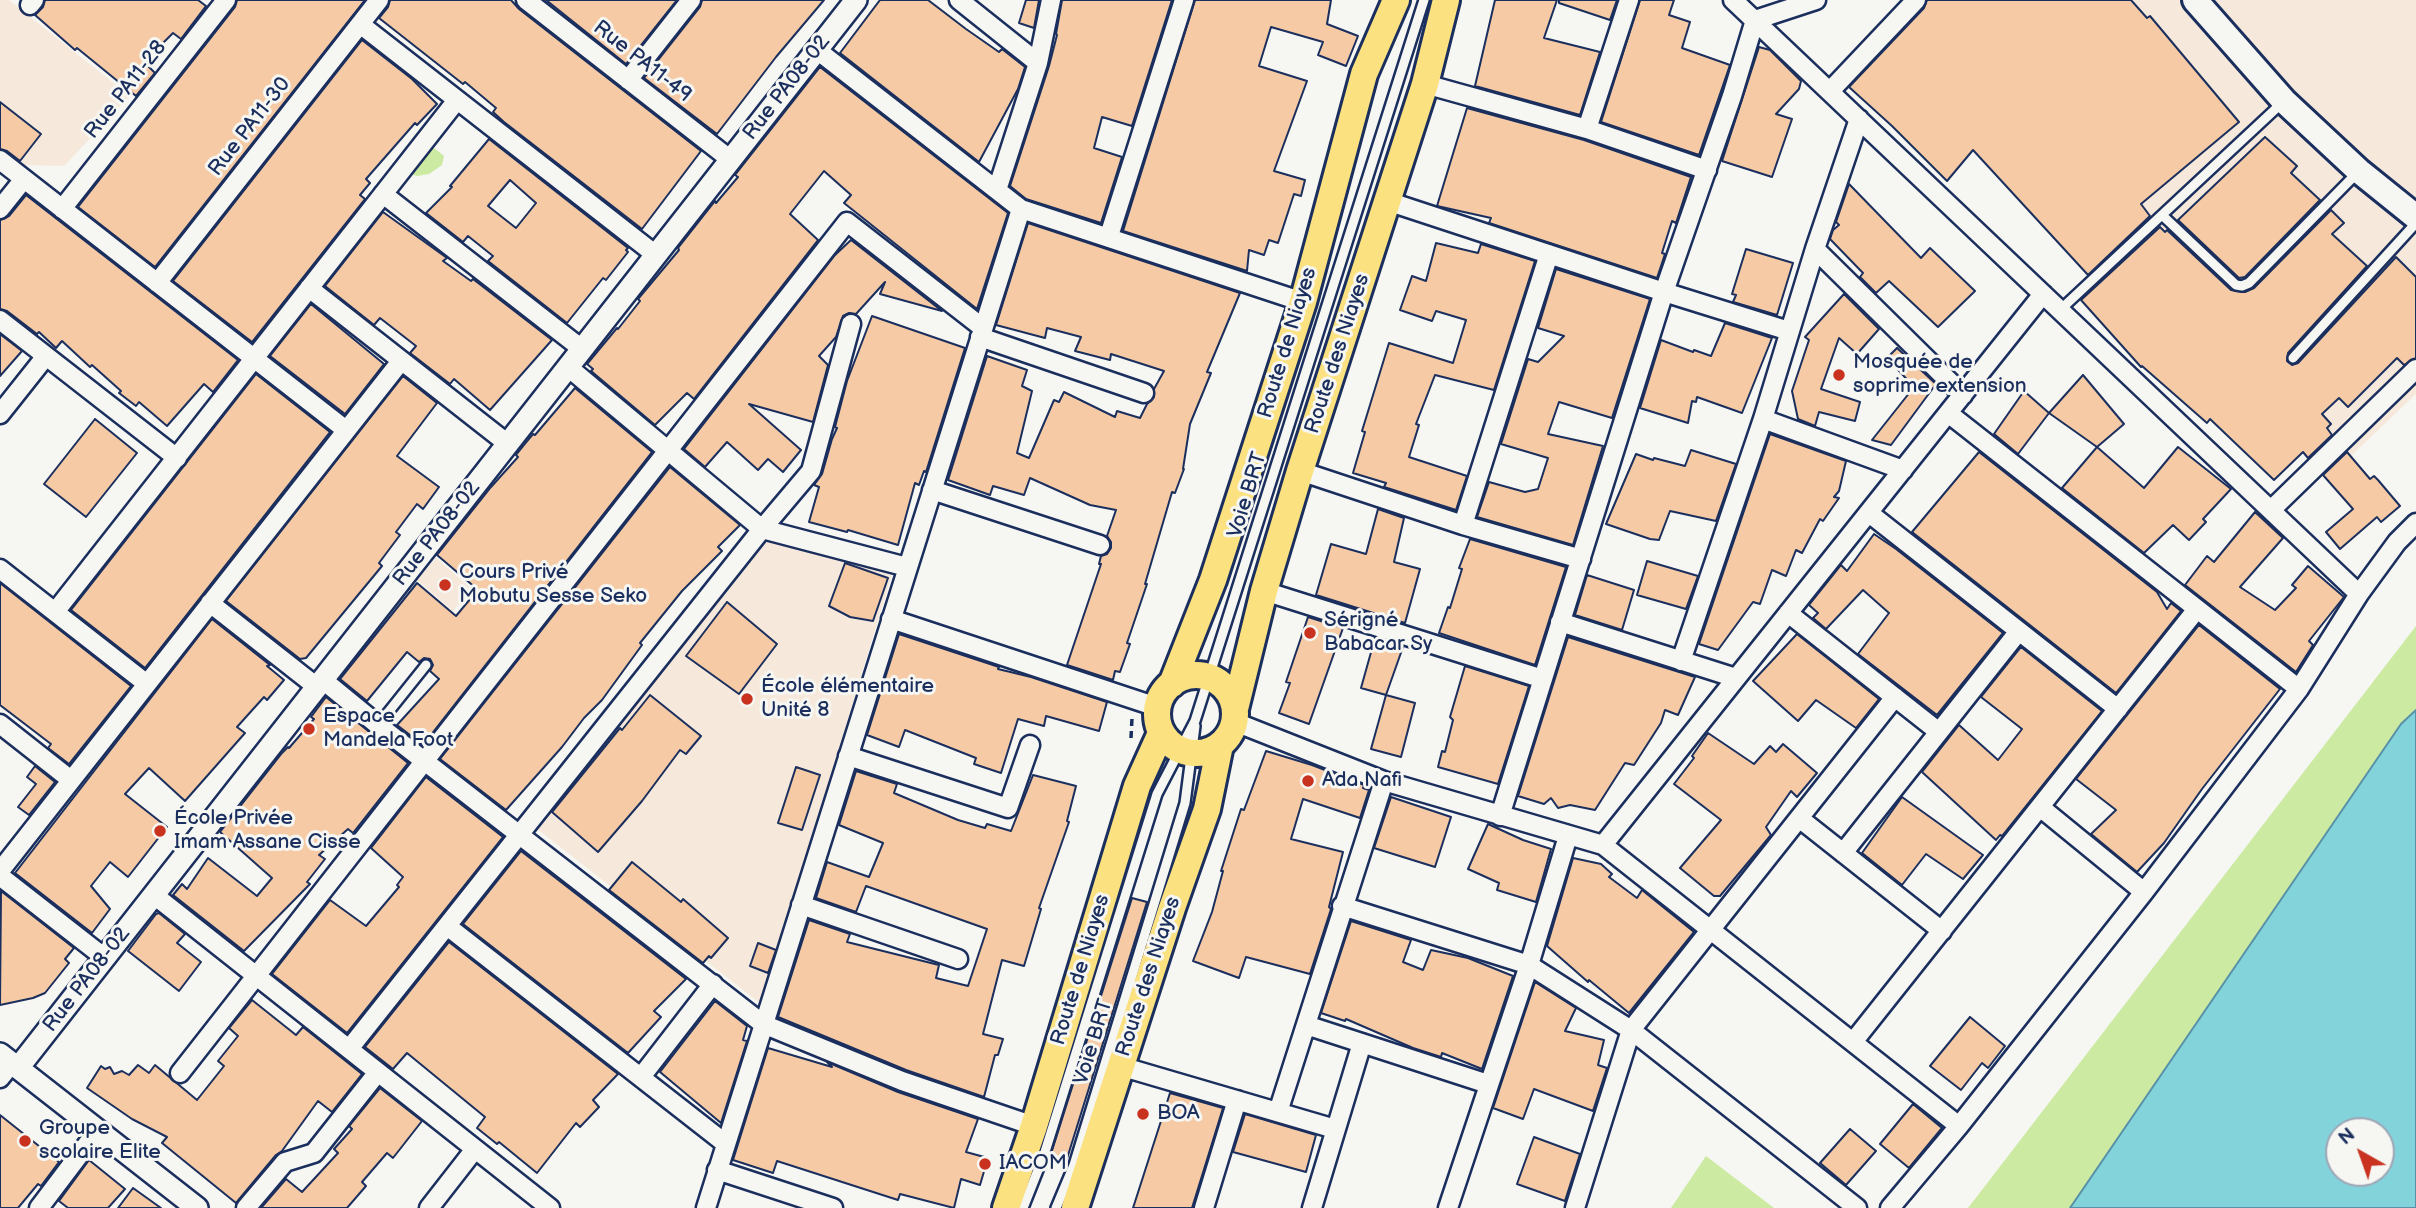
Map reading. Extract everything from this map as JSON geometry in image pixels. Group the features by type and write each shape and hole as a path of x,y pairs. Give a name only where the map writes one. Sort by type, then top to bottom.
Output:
{"main road":[{"path":"1364,74 1377,0"},
{"name":"Route de Niayes","path":"1157,707 1162,694 1172,684 1213,580 1303,302 1364,74 1396,0"},
{"name":"Route des Niayes","path":"1235,716 1264,591 1426,79 1446,0"},
{"path":"1426,79 1460,0"},
{"path":"2195,0 2284,101 2359,171 2416,217"},
{"path":"1157,707 1157,720 1178,746 1208,752 1220,746 1229,735 1235,716 1231,696 1222,685 1209,676 1184,677 1172,684"},
{"name":"Route de Niayes","path":"1006,1208 1034,1126 1137,786 1178,746"},
{"name":"Route des Niayes","path":"1075,1208 1206,810 1220,746"}],"street":[{"name":"Rue PA11-28","path":"62,209 226,0"},
{"name":"Rue PA11-30","path":"157,283 379,0"},
{"path":"628,80 691,0"},
{"name":"Rue PA08-02","path":"8,1066 105,958 856,0"},
{"path":"959,0 1038,63"},
{"path":"997,190 1038,63 1051,0"},
{"path":"1109,236 1184,0"},
{"path":"1587,129 1629,0"},
{"path":"1732,0 2359,594"},
{"path":"1755,20 1816,0"},
{"path":"1830,90 1916,0"},
{"name":"Rue PA11-49","path":"529,1 731,160"},
{"path":"1500,816 1664,292 1755,20"},
{"path":"360,24 656,256"},
{"path":"817,50 1021,209 1303,302"},
{"path":"1426,79 1707,170"},
{"path":"55,612 457,100"},
{"path":"1681,661 1763,419 1815,249 1859,118"},
{"path":"0,160 346,430"},
{"path":"0,209 24,179"},
{"path":"383,194 582,349"},
{"path":"1387,201 1789,331"},
{"path":"706,1208 1021,209"},
{"path":"180,1073 847,222 982,332 1144,393"},
{"path":"1815,249 1963,395"},
{"path":"1463,525 1549,254"},
{"path":"309,288 508,444"},
{"path":"1603,845 2043,295"},
{"path":"0,320 177,458"},
{"path":"349,1049 811,471 851,324"},
{"path":"0,414 46,356"},
{"path":"105,958 0,874 401,360"},
{"path":"568,368 762,529 908,567"},
{"path":"2271,510 2416,369"},
{"path":"1948,413 2299,689"},
{"path":"1763,419 1903,470"},
{"path":"1300,471 1463,525 1581,559"},
{"path":"932,490 1100,545"},
{"path":"1869,513 2118,709"},
{"path":"1890,1208 1959,1126 2144,892 2299,689 2359,594 2397,542 2416,523"},
{"path":"0,569 147,684"},
{"path":"1264,591 1543,679"},
{"path":"210,603 426,760 764,1024 902,1081 1034,1126"},
{"path":"1853,1042 2197,609"},
{"path":"1788,613 1939,732"},
{"path":"891,619 1157,707"},
{"path":"1560,622 1736,678"},
{"path":"1843,853 2019,631"},
{"path":"1575,1208 1631,1030 1895,697"},
{"path":"1235,716 1384,781 1603,845 1959,1126"},
{"path":"0,725 71,780"},
{"path":"848,756 1008,808 1030,745"},
{"path":"1278,1112 1384,781"},
{"path":"2040,807 2144,892"},
{"path":"1799,818 1942,931"},
{"path":"1448,1208 1529,965 1568,836"},
{"path":"154,895 550,1208"},
{"path":"801,905 958,959"},
{"path":"1342,906 1529,965 1631,1030 1857,1208"},
{"path":"447,926 726,1144"},
{"path":"641,1077 713,984"},
{"path":"1306,1025 1488,1084"},
{"path":"1312,1208 1362,1043"},
{"path":"8,1066 98,1130 197,1208"},
{"path":"1120,1066 1335,1129"},
{"path":"246,1208 285,1162 314,1153 378,1072"},
{"path":"1205,1208 1237,1100"},
{"path":"39,1208 98,1130"},
{"path":"429,1208 475,1149"},
{"path":"717,1171 833,1208"}],"lane":[{"name":"Voie BRT","path":"1023,1208 1044,1156 1157,794 1178,746 1195,721 1424,0"},
{"path":"2060,310 2284,101"},
{"path":"2162,215 2236,285 2242,286 2249,283 2359,171"},
{"path":"2293,358 2416,223"},
{"path":"378,725 426,665"},
{"name":"Voie BRT","path":"1056,1208 1074,1165 1181,816 1178,746"}],"shaded area":[{"path":"0,0 9,0 130,96 64,166 20,165 0,149"},
{"path":"1939,0 2416,0 2416,394 2332,474 1892,43"},
{"name":"École élémentaire Unité 8","path":"768,540 893,571 761,1004 536,828"},
{"name":"Cours Privé Mobutu Sesse Seko","path":"436,558 472,589 453,611 417,580"}],"green space":[{"path":"429,144 444,156 442,165 429,174 417,176 406,173"},
{"path":"2416,626 2416,710 2401,724 2070,1208 1968,1208"},
{"path":"1706,1156 1774,1208 1671,1208"}],"water":[{"path":"2416,710 2416,1208 2070,1208 2401,724"}],"building":[{"path":"45,0 198,0 206,6 181,39 173,33 144,62 155,73 136,96 77,48 75,50 35,15 43,7"},
{"path":"237,0 365,0 155,267 78,207 235,7"},
{"path":"390,0 511,0 701,151 642,229 504,122 493,112 496,108 465,82 463,84 379,18"},
{"path":"546,0 677,0 626,64"},
{"path":"702,0 824,0 717,134 644,78 700,7"},
{"path":"880,0 928,0 999,52 1002,49 1025,67 1018,89 979,162 840,53"},
{"path":"1026,0 1039,0 1034,28 1019,23"},
{"path":"1062,0 1172,0 1132,126 1102,117 1094,148 1122,157 1101,223 1026,199 1010,186 1049,66"},
{"path":"1195,0 1331,0 1327,24 1358,36 1346,66 1318,55 1323,42 1271,27 1259,66 1307,81 1274,171 1305,180 1301,196 1294,194 1278,243 1269,240 1264,255 1249,250 1247,271 1123,231"},
{"path":"1495,0 1557,0 1544,38 1600,52 1580,115 1475,86"},
{"path":"1559,0 1617,0 1610,20 1559,3"},
{"path":"1640,0 1674,0 1669,15 1690,22 1682,48 1730,65 1699,155 1601,122"},
{"path":"1927,0 2131,0 2147,18 2150,16 2239,122 2141,204 2150,216 2088,275 1973,150 1947,181 1849,87 1924,8"},
{"path":"362,40 412,79 437,104 417,125 415,123 366,179 370,183 360,195 365,199 252,342 173,281"},
{"path":"1759,47 1770,50 1801,81 1799,89 1776,114 1792,119 1772,177 1722,161"},
{"path":"820,67 1008,213 977,309 844,203 851,195 824,171 790,214 818,240 694,399 687,393 655,425 591,371 593,369 587,364 640,301 638,299 715,201 716,203 738,177 735,175"},
{"path":"0,102 41,134 20,161 0,149"},
{"path":"1467,108 1584,140 1691,177 1676,223 1672,221 1657,278 1489,223 1491,218 1437,206"},
{"path":"2265,137 2297,166 2291,173 2320,200 2245,277 2239,278 2178,220"},
{"path":"489,139 628,248 628,252 567,323 488,261 493,256 468,236 463,242 426,213 452,187 450,186","holes":["510,180 536,203 516,228 488,206"]},
{"path":"1849,184 1921,258 1930,248 1975,291 1938,327 1889,281 1876,293 1860,277 1863,273 1830,239 1833,230 1839,225 1836,222"},
{"path":"26,195 238,360 213,392 204,384 167,426 139,402 136,406 119,393 121,391 62,341 56,348 39,332 37,334 7,311 0,309 0,220 9,216"},
{"path":"2331,210 2344,223 2332,234 2367,266 2288,353 2287,361 2292,365 2298,363 2396,257 2416,277 2416,358 2404,365 2397,358 2348,407 2339,398 2322,414 2331,424 2327,428 2332,435 2308,458 2303,452 2274,480 2210,419 2207,423 2141,367 2081,300 2160,227 2165,232 2167,230 2231,290 2245,292 2254,288"},
{"path":"383,212 447,258 443,261 471,281 473,279 552,340 490,410 454,379 450,384 410,353 416,346 380,318 374,325 325,286"},
{"path":"1028,223 1240,293 1207,372 1211,373 1190,424 1184,469 1175,493 1172,492 1147,584 1127,643 1130,644 1120,672 1115,671 1113,680 1067,665 1101,564 1101,556 1107,554 1111,548 1107,536 1116,510 1090,505 1030,478 1024,495 993,486 990,495 948,480 987,356 1027,370 1022,386 1032,391 1017,453 1029,458 1054,400 1059,402 1064,392 1115,417 1117,411 1140,418 1154,397 1154,389 1164,371 1111,354 1110,360 1075,351 1081,337 1047,328 1045,338 996,325"},
{"path":"851,240 942,311 880,294 885,282 856,314 843,316 836,337 819,356 828,365 813,422 749,404 801,450 783,472 768,459 758,470 727,442 705,467 684,449 835,255"},
{"path":"1436,243 1478,253 1481,244 1535,261 1494,390 1435,375 1416,424 1419,425 1409,457 1467,476 1456,510 1384,487 1386,483 1353,473 1365,432 1362,431 1389,343 1453,363 1466,320 1436,311 1432,321 1400,310 1412,276 1426,281"},
{"path":"1746,249 1793,263 1777,315 1733,302 1736,295 1732,294"},
{"path":"1556,269 1650,299 1612,418 1559,402 1548,434 1603,446 1573,545 1477,517 1489,482 1525,492 1538,489 1548,458 1501,444 1528,359 1538,362 1564,336 1538,328"},
{"path":"1844,294 1879,329 1857,354 1839,338 1821,389 1860,402 1855,421 1819,412 1815,426 1798,419 1792,391 1809,340 1805,337"},
{"path":"311,304 384,364 345,414 270,356"},
{"path":"872,316 965,348 926,472 924,471 919,485 915,483 898,545 809,522 819,487 814,485 822,474 837,428 835,427 847,381"},
{"path":"1725,323 1772,338 1742,413 1697,397 1696,402 1692,401 1688,423 1640,408 1661,340 1711,356"},
{"path":"0,334 22,351 0,376"},
{"path":"1897,348 1936,384 1891,445 1872,440 1914,387 1887,358"},
{"path":"256,374 330,432 145,668 71,610"},
{"path":"2083,375 2124,424 2097,447 2049,413"},
{"path":"403,376 437,403 397,456 439,487 423,509 417,504 396,532 400,535 379,563 382,566 306,658 300,659 226,601"},
{"path":"575,388 652,452 423,745 397,725 439,679 430,671 433,665 430,659 424,658 419,662 407,652 367,701 340,679 417,583 456,616 476,592 477,589 437,555 518,457 516,455 533,434 535,435"},
{"path":"2024,391 2049,413 2018,454 1994,434"},
{"path":"95,419 137,453 86,517 44,484"},
{"path":"1770,434 1846,461 1839,491 1834,497 1839,498 1823,521 1820,519 1802,553 1796,550 1786,576 1772,570 1760,604 1753,602 1718,650 1699,644"},
{"path":"2097,447 2144,488 2178,447 2231,489 2203,519 2206,522 2189,540 2173,525 2144,553 2062,488"},
{"path":"1691,450 1736,464 1716,521 1670,511 1659,540 1606,524 1636,454 1685,466"},
{"path":"1979,452 2157,592 2167,609 2171,603 2181,611 2116,693 1912,532"},
{"path":"2347,452 2370,479 2374,476 2378,480 2400,506 2381,522 2377,517 2340,549 2326,532 2353,509 2323,475"},
{"path":"670,467 740,525 718,547 722,551 682,591 640,643 642,645 602,700 506,810 440,759"},
{"path":"1378,509 1404,518 1394,562 1420,569 1405,623 1316,595 1331,544 1366,554"},
{"path":"2255,512 2283,538 2240,587 2275,610 2296,588 2292,585 2308,566 2344,597 2309,641 2313,645 2296,672 2185,585 2207,556 2214,562"},
{"path":"1874,534 2003,633 1937,715 1858,654 1889,613 1863,590 1826,629 1813,618 1818,613 1809,605 1841,565 1847,571"},
{"path":"1470,539 1566,567 1535,665 1439,633 1448,607 1450,608 1462,569 1459,568"},
{"path":"1647,561 1698,576 1686,609 1637,595"},
{"path":"845,563 888,578 873,621 850,617 829,606"},
{"path":"1587,575 1634,590 1622,630 1575,615"},
{"path":"0,583 131,686 69,764 48,748 51,744 0,705"},
{"path":"727,602 777,644 739,694 686,656"},
{"path":"1308,617 1343,628 1309,724 1279,713 1290,683 1286,682"},
{"path":"212,619 270,665 267,666 284,680 267,700 264,697 237,727 245,733 185,801 149,768 125,794 167,827 128,877 110,862 91,886 110,909 92,933 15,873"},
{"path":"2199,625 2280,689 2202,789 2164,843 2137,872 2091,834 2116,810 2076,779"},
{"path":"899,634 999,667 998,669 1107,702 1099,731 1046,716 1044,726 1018,719 1001,773 974,764 976,758 905,730 899,747 867,735"},
{"path":"1797,634 1879,699 1856,728 1816,700 1798,721 1753,681"},
{"path":"1568,637 1695,677 1678,715 1665,710 1661,723 1634,765 1625,763 1595,810 1570,805 1558,808 1551,798 1544,804 1518,796"},
{"path":"1375,638 1403,647 1386,695 1361,688"},
{"path":"2021,647 2102,711 1996,840 1922,772 1959,725 1998,760 2022,729 1981,697"},
{"path":"1465,666 1529,686 1498,784 1438,767 1442,751 1445,752 1453,720 1450,717"},
{"path":"650,695 701,736 686,754 680,750 642,801 598,852 552,812"},
{"path":"1386,695 1415,703 1401,757 1371,749"},
{"path":"326,697 408,763 353,833 348,829 319,855 325,859 307,882 310,884 244,951 173,895 182,884 187,889 208,858 257,896 272,878 220,832 282,753 314,719 311,717"},
{"path":"1708,733 1754,764 1770,746 1776,752 1783,744 1817,773 1797,797 1791,791 1766,827 1771,835 1720,896 1714,896 1680,868 1721,820 1674,784 1694,758 1692,756"},
{"path":"1266,751 1312,765 1364,785 1363,788 1369,790 1360,818 1303,799 1291,839 1343,852 1329,907 1331,909 1310,974 1246,957 1239,978 1193,961 1212,912 1221,871 1241,809 1244,810"},
{"path":"35,766 55,782 29,815 18,807 36,784 27,777"},
{"path":"796,767 820,775 802,830 778,823"},
{"path":"856,771 897,784 894,793 958,820 985,828 987,824 1011,831 1033,775 1076,786 1067,821 1069,822 1039,908 1041,909 1024,966 1002,960 983,1034 1003,1039 998,1055 995,1055 984,1097 906,1070 778,1017 809,920 850,934 847,942 939,965 936,978 968,986 987,929 866,886 856,912 816,898 827,862 869,877 883,843 839,825"},
{"path":"426,777 503,837 347,1033 272,974 330,900 366,926 399,887 397,885 403,877 371,848"},
{"path":"1391,797 1451,817 1435,867 1374,848"},
{"path":"1902,797 1983,855 1963,879 1926,854 1902,885 1862,853"},
{"path":"1488,824 1551,849 1536,902 1497,890 1499,883 1468,869"},
{"path":"521,851 686,979 654,1011 661,1017 628,1053 463,924"},
{"path":"1573,858 1601,864 1612,874 1609,877 1637,898 1642,890 1694,932 1629,1013 1547,946"},
{"path":"632,862 681,902 683,899 728,938 711,958 709,956 703,963 609,890"},
{"path":"1,891 74,948 65,959 69,963 45,993 0,1005"},
{"path":"1132,898 1147,902 1065,1165 1049,1160"},
{"path":"159,913 185,934 177,943 201,962 179,991 128,951"},
{"path":"1351,921 1411,940 1403,962 1423,970 1431,950 1468,958 1513,976 1482,1069 1442,1053 1441,1057 1413,1048 1346,1019 1345,1021 1321,1013"},
{"path":"449,942 618,1074 593,1100 599,1107 580,1127 576,1123 537,1173 477,1128 485,1117 407,1053 393,1069 365,1047"},
{"path":"758,943 776,950 768,973 750,966"},
{"path":"1535,982 1576,1008 1565,1031 1604,1040 1598,1065 1607,1068 1593,1111 1534,1089 1523,1119 1493,1108"},
{"path":"252,1000 296,1035 303,1027 362,1074 332,1112 318,1101 282,1151 236,1203 162,1143 167,1137 132,1119 87,1088 101,1066 105,1069 110,1067 114,1074 122,1071 129,1075 138,1065 149,1073 155,1065 197,1100 224,1066 218,1061 238,1036 229,1028"},
{"path":"715,1001 747,1026 743,1040 747,1041 721,1123 660,1072"},
{"path":"1970,1017 2005,1046 1988,1068 1982,1063 1961,1090 1930,1066"},
{"path":"768,1048 832,1067 827,1062 898,1092 978,1119 966,1152 988,1158 980,1185 961,1179 954,1208 900,1194 898,1200 777,1161 773,1173 733,1160"},
{"path":"380,1088 422,1121 393,1158 387,1153 362,1182 366,1186 347,1208 261,1208 286,1179 302,1192 338,1153 334,1149 352,1129 349,1126"},
{"path":"1170,1093 1223,1108 1192,1208 1133,1208"},
{"path":"1913,1104 1942,1128 1909,1168 1880,1144"},
{"path":"1245,1114 1316,1135 1306,1172 1233,1152"},
{"path":"0,1115 59,1162 41,1186 38,1184 18,1208 0,1208"},
{"path":"1850,1129 1876,1151 1846,1185 1820,1163"},
{"path":"1534,1137 1580,1154 1565,1201 1517,1184"},
{"path":"89,1160 125,1189 108,1208 68,1208 59,1201"},
{"path":"133,1188 161,1208 118,1208"}],"place":[{"name":"Mosquée de soprime extension","path":"1839,375"},
{"name":"Cours Privé Mobutu Sesse Seko","path":"445,585"},
{"name":"Sérigné Babacar Sy","path":"1310,633"},
{"name":"École élémentaire Unité 8","path":"747,699"},
{"name":"Espace Mandela Foot","path":"309,729"},
{"name":"Ada Nafi","path":"1308,781"},
{"name":"École Privée Imam Assane Cisse","path":"160,831"},
{"name":"BOA","path":"1143,1114"},
{"name":"Groupe scolaire Elite","path":"25,1141"},
{"name":"IACOM","path":"985,1164"}]}
